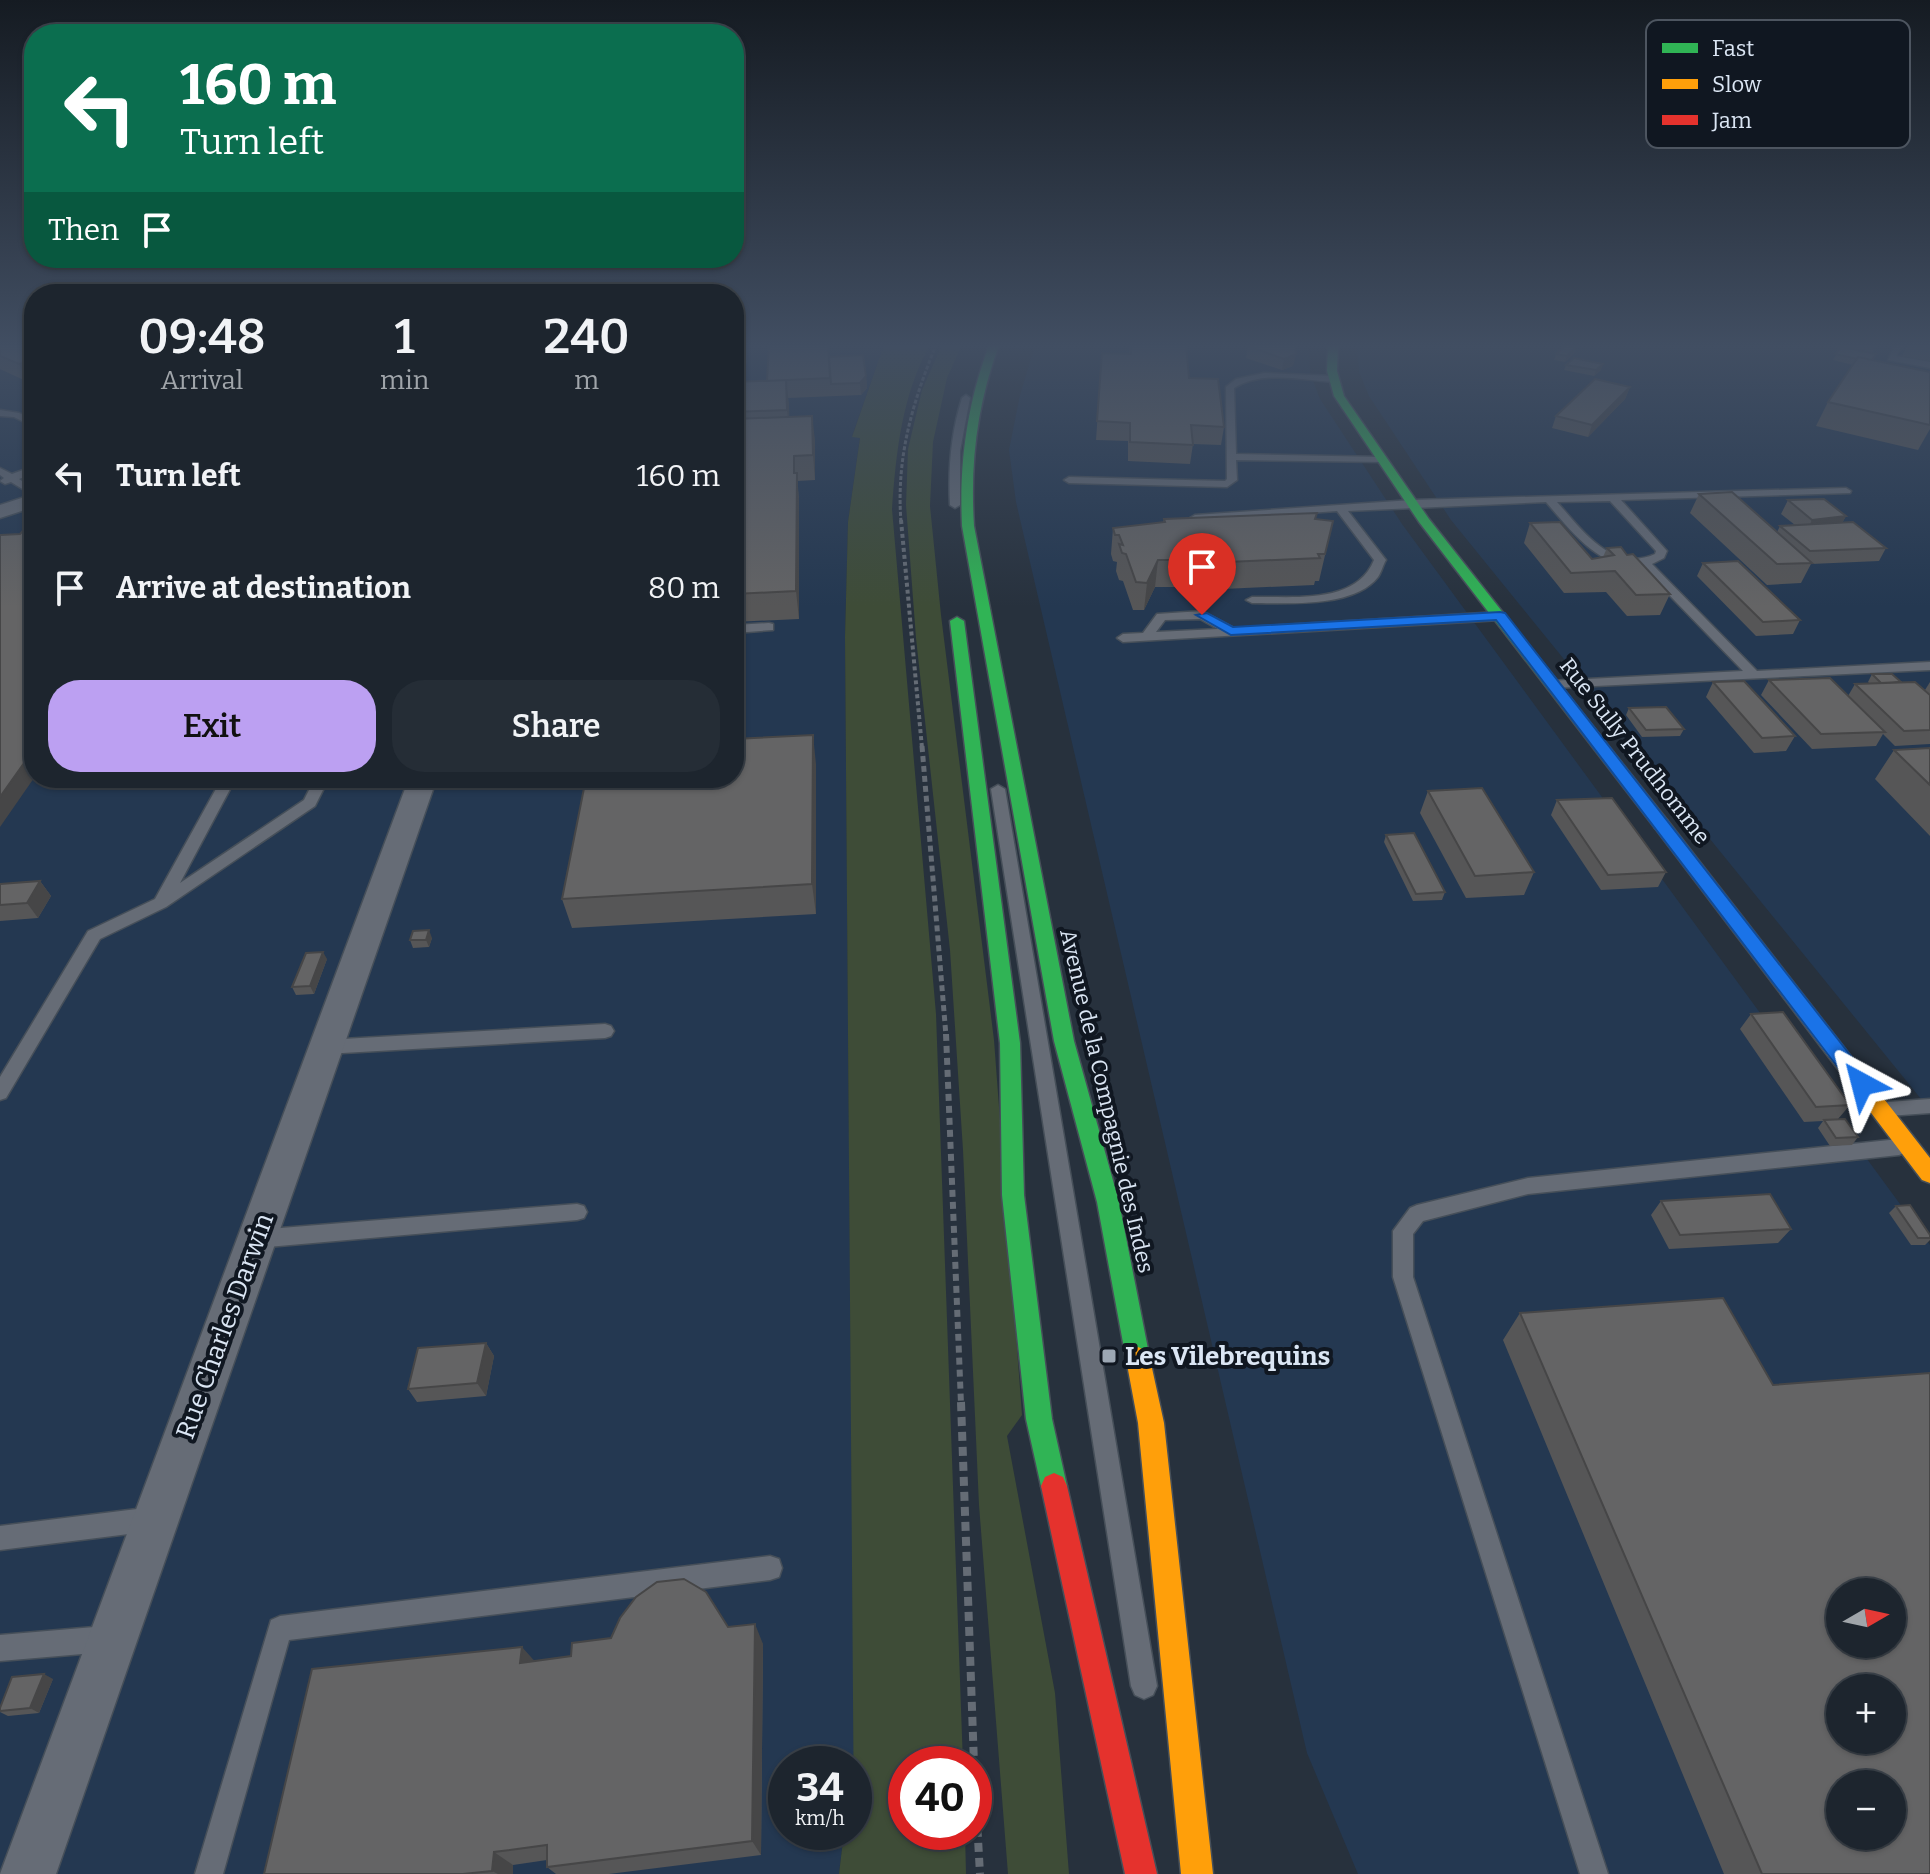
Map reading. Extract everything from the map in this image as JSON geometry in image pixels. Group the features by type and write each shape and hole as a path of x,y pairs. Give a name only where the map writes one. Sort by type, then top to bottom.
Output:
{"main road":[{"path":"946,516 948,432"},
{"name":"Avenue de la Compagnie des Indes","path":"967,432 964,467 968,526 1064,1041 1108,1202 1151,1423 1197,1874"},
{"name":"Rue Sully Prudhomme","path":"1363,432 1412,503 1930,1174"},
{"path":"955,604 1010,1043 1013,1195 1039,1419 1141,1874"}],"street":[{"path":"0,512 24,504"},
{"name":"Rue Charles Darwin","path":"28,1874 419,788"}],"lane":[{"name":"Avenue de la Compagnie des Indes","path":"956,432 952,472 956,520 1147,1704"},
{"path":"1069,480 1222,485 1232,480 1232,432"},
{"path":"1233,457 1382,460"},
{"path":"0,471 6,481"},
{"path":"1185,518 1412,503 1846,491"},
{"path":"1549,499 1599,553 1621,561 1644,562 1660,556 1662,551 1612,497"},
{"path":"1252,600 1348,594 1367,585 1378,573 1380,560 1341,509"},
{"path":"1644,562 1753,674"},
{"path":"1147,636 1161,617 1202,615 1231,631"},
{"path":"1123,638 1500,616"},
{"path":"744,628 769,627"},
{"path":"1553,684 1930,666"},
{"path":"161,903 224,788"},
{"path":"0,1093 94,935 161,903 310,803 317,788"},
{"path":"325,1047 605,1031"},
{"path":"1881,1109 1930,1106"},
{"path":"1594,1874 1403,1277 1403,1231 1417,1214 1528,1186 1909,1146"},
{"path":"256,1239 577,1212"},
{"path":"0,1538 155,1519"},
{"path":"209,1874 280,1629 770,1568"},
{"path":"2,1652 112,1638"},
{"path":"1156,1739 1190,1874"},
{"path":"1149,1784 1152,1874"}],"path":[{"path":"906,432 901,456 899,495 909,631 929,805 950,1090 973,1746"},
{"path":"979,1850 980,1874"}],"shaded area":[{"path":"0,432 24,432 24,788 744,788 744,432 853,432 852,436 860,437 848,522 845,637 854,1746 768,1746 768,1850 842,1850 839,1874 0,1874"},
{"path":"1013,432 1342,432 1402,524 1930,1245 1930,1874 1358,1874 1307,1753 1016,502 1009,450"},
{"path":"1393,432 1930,432 1930,1110 1451,520"}],"green space":[{"path":"854,432 901,432 892,509 936,1014 962,1746 888,1746 888,1850 965,1850 966,1874 839,1874 842,1850 872,1850 872,1746 853,1746 845,637 848,522 860,438 852,437"},
{"path":"912,432 935,432 930,506 994,1040 1022,1415 1007,1436 1055,1693 1069,1874 1008,1874 979,1505 963,1150 950,950 916,638 906,505 908,449"}],"building":[{"path":"744,432 812,432 813,455 794,456 794,473 797,473 796,591 744,594"},
{"path":"1130,432 1192,432 1193,445 1130,442"},
{"path":"1732,492 1812,563 1777,564 1699,494"},
{"path":"1824,499 1846,516 1812,520 1788,500"},
{"path":"1317,513 1315,519 1333,521 1325,554 1318,554 1320,558 1183,564 1181,560 1158,560 1147,583 1136,582 1126,554 1122,553 1119,535 1115,535 1113,528 1165,522 1164,519"},
{"path":"1560,522 1592,559 1614,555 1607,548 1621,547 1627,555 1633,554 1670,594 1636,595 1615,571 1571,573 1530,523"},
{"path":"1853,522 1886,548 1810,551 1780,526"},
{"path":"24,530 24,763 0,797 0,535 20,534"},
{"path":"1738,561 1800,620 1763,622 1703,563"},
{"path":"1872,674 1892,674 1901,682 1881,683"},
{"path":"1830,678 1885,732 1821,734 1769,680"},
{"path":"1744,681 1795,736 1762,738 1713,682"},
{"path":"1915,682 1930,695 1930,730 1904,731 1855,684"},
{"path":"1666,707 1684,729 1646,730 1629,708"},
{"path":"813,735 812,884 562,899 584,788 744,788 744,738"},
{"path":"1930,748 1930,785 1894,750"},
{"path":"1482,788 1534,872 1475,876 1428,791"},
{"path":"1612,798 1666,872 1608,875 1557,800"},
{"path":"1414,833 1445,892 1416,894 1386,835"},
{"path":"40,881 27,903 0,905 0,884"},
{"path":"429,930 426,940 410,940 413,931"},
{"path":"323,952 310,986 292,987 306,953"},
{"path":"1783,1012 1850,1105 1816,1107 1751,1014"},
{"path":"1845,1119 1858,1137 1836,1138 1824,1120"},
{"path":"1770,1194 1791,1229 1680,1235 1661,1201"},
{"path":"1910,1205 1930,1238 1918,1238 1896,1206"},
{"path":"1723,1298 1773,1385 1930,1373 1930,1874 1762,1874 1520,1313"},
{"path":"486,1343 477,1383 408,1389 418,1348"},
{"path":"684,1579 706,1592 728,1627 755,1624 752,1841 547,1867 547,1845 494,1852 492,1871 463,1874 264,1874 312,1669 522,1647 520,1663 571,1656 572,1643 611,1638 620,1618 636,1597 657,1582"},
{"path":"44,1674 30,1708 0,1711 12,1677"}],"traffic: fast":[{"path":"970,432 966,478 968,526 1064,1041 1108,1202 1138,1359"},
{"path":"1364,432 1425,522 1661,824"},
{"path":"957,621 1010,1043 1013,1195 1039,1419 1054,1486"}],"traffic: slow":[{"path":"1661,824 1930,1174"},
{"path":"1138,1359 1151,1423 1197,1874"}],"traffic: jam":[{"path":"1054,1486 1141,1874"}],"place":[{"name":"Les Vilebrequins","path":"1109,1356"}],"route":[{"path":"1202,615 1231,631 1500,616 1862,1084"}]}
